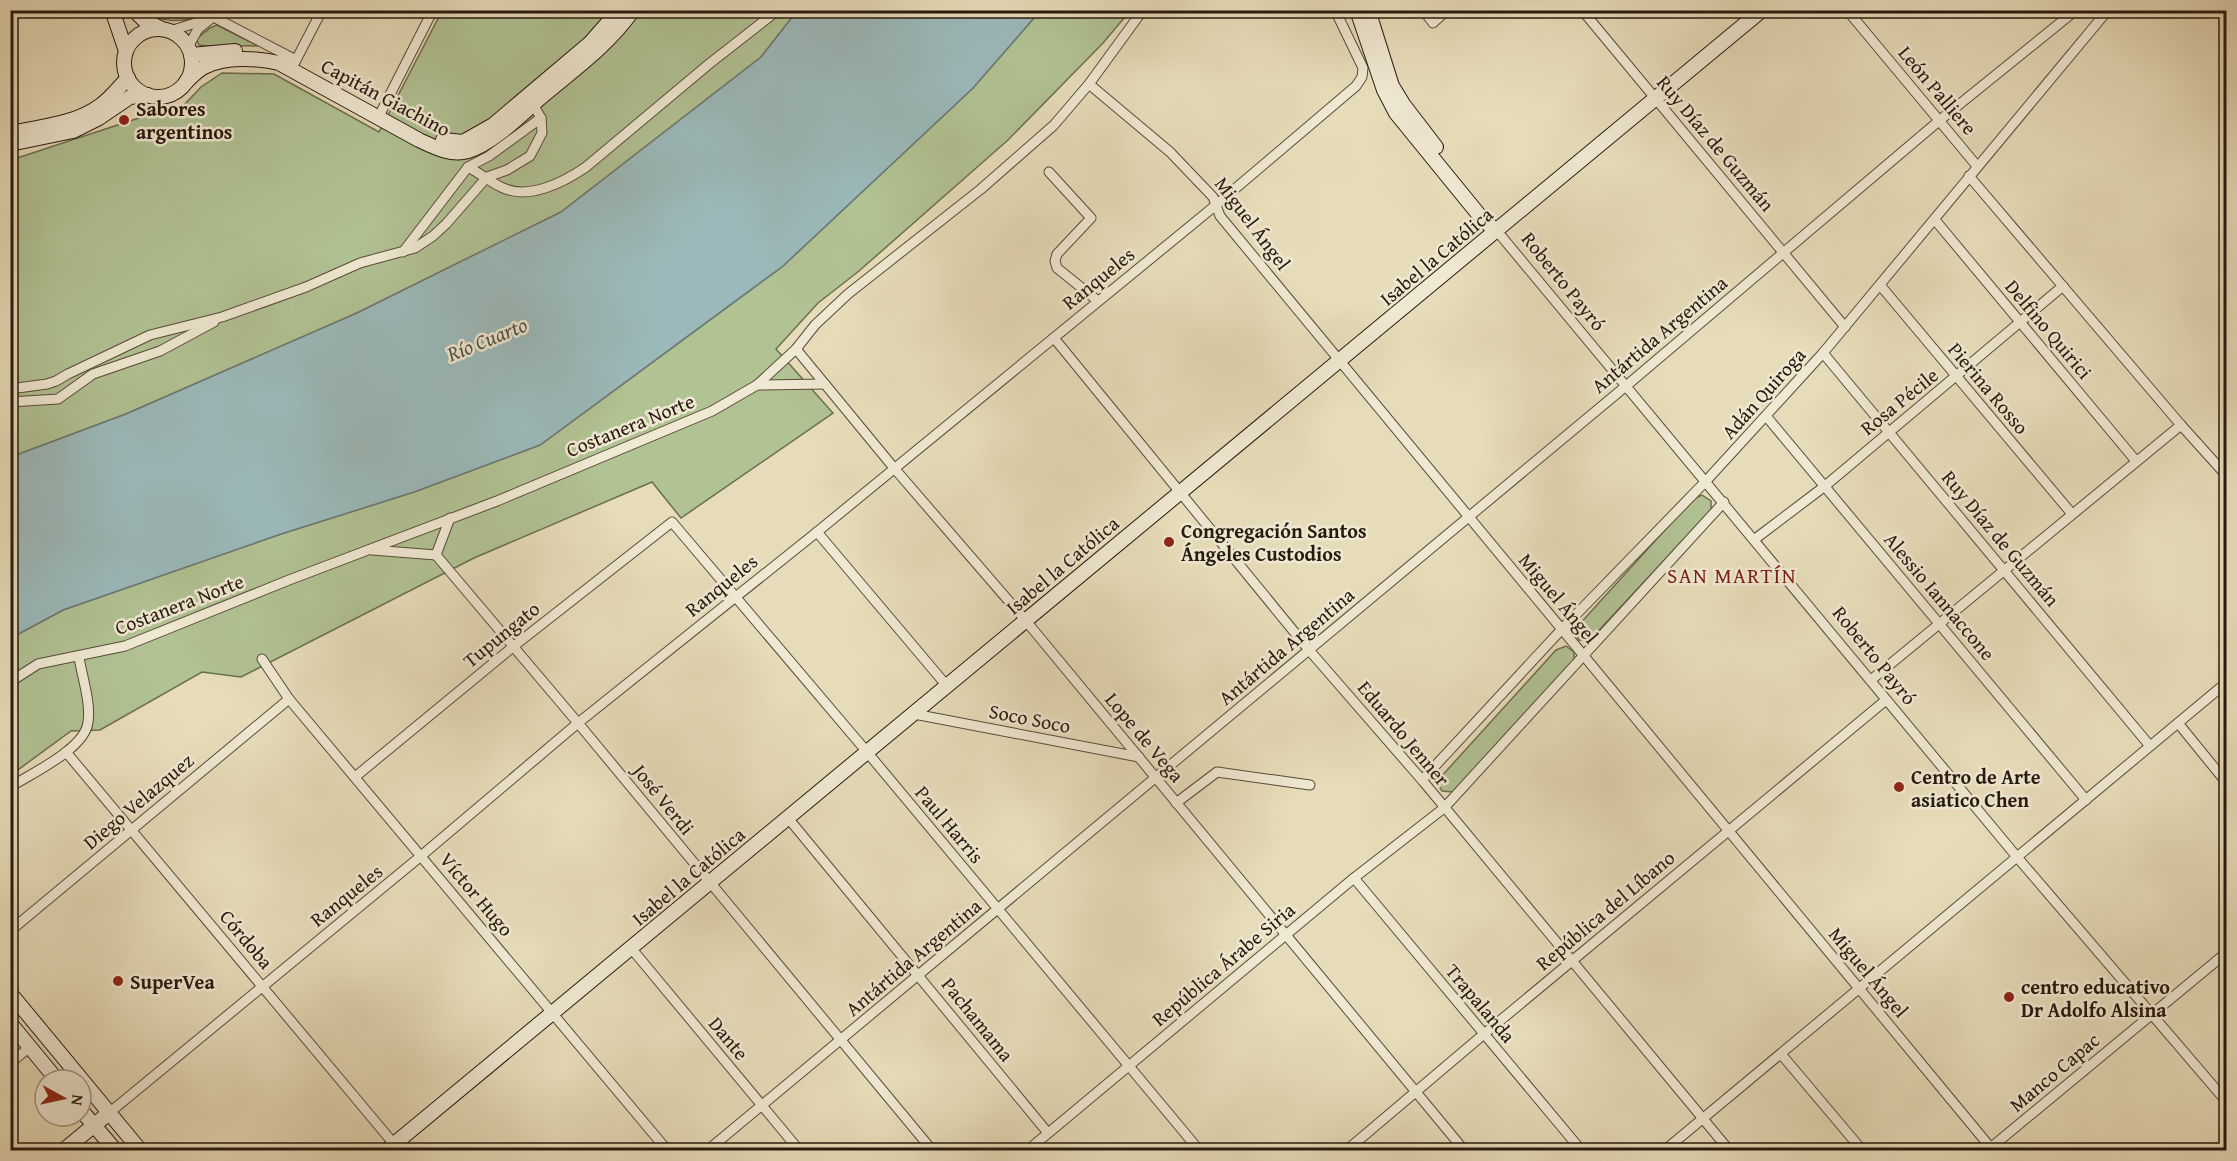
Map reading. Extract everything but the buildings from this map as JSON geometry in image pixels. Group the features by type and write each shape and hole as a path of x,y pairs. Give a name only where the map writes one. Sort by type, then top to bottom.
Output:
{"main road":[{"path":"112,10 126,51"},
{"path":"10,144 73,131 99,118 130,97 172,94 186,82 190,73 190,51 178,34 144,20 134,10"},
{"name":"Capitán Giachino","path":"380,114 438,139 463,142 531,100 594,54 633,10"},
{"name":"Roberto Payró","path":"1358,10 1384,90 1396,113 1484,222 1497,231"},
{"name":"Roberto Payró","path":"1368,10 1392,86 1403,104 1491,216 1497,231"},
{"name":"Isabel la Católica","path":"393,1148 552,1013 1762,10"},
{"name":"Capitán Giachino","path":"380,114 439,149 466,152 489,139 531,100 590,43 616,11"},
{"path":"148,95 133,86 128,78 124,69 126,51 131,41 139,34 149,29 165,29"},
{"path":"190,51 255,51 293,64 380,114"},
{"name":"Capitán Giachino","path":"186,82 201,68 225,61 268,60 293,64"},
{"path":"10,133 85,115 100,106 128,78"},
{"path":"10,993 140,1150"},
{"path":"10,1023 47,1068"},
{"path":"109,1113 93,1125 115,1150"},
{"path":"64,1150 90,1128"}],"street":[{"path":"200,10 215,14 293,64 322,10"},
{"path":"380,114 433,10"},
{"path":"468,167 502,188 523,191 550,187 564,182 586,167 709,64 778,10"},
{"name":"Costanera Norte","path":"10,682 38,664 125,646 497,501 712,411 757,385 796,349 815,325 849,294 981,189 1054,125 1089,84 1143,10"},
{"name":"Ranqueles","path":"109,1113 421,856 578,723 1054,338 1356,86 1362,77 1363,68 1335,10"},
{"path":"1423,10 1433,23 1447,10"},
{"name":"Ruy Díaz de Guzmán","path":"1582,10 1845,327"},
{"name":"León Palliere","path":"1847,10 1977,166"},
{"path":"1940,120 2076,10"},
{"name":"Adán Quiroga","path":"1422,780 1562,629 1706,481 1823,353 2104,13"},
{"path":"165,29 215,14"},
{"path":"190,51 198,29 215,14"},
{"name":"Miguel Ángel","path":"1089,84 1170,152 1213,197 1220,216 1859,988 1989,1149"},
{"path":"10,389 56,381 150,335 222,317 306,287 360,263 416,248 433,236 487,177 507,170 530,156 542,133 541,118 531,100"},
{"path":"403,252 468,167 489,156 541,118"},
{"name":"Antártida Argentina","path":"708,1150 1626,387 1940,120"},
{"path":"1049,172 1091,218 1057,254 1055,261 1057,268 1098,301"},
{"path":"1969,176 2226,475"},
{"name":"Delfino Quirici","path":"1935,220 2136,461"},
{"name":"Roberto Payró","path":"1497,231 2017,857 2226,1101"},
{"name":"Pierina Rosso","path":"1880,285 2072,514"},
{"name":"Rosa Pécile","path":"1755,539 1825,486 2063,286"},
{"path":"10,402 58,399 93,374 160,351 222,317"},
{"name":"Eduardo Jenner","path":"1054,338 1309,650 1422,780 1729,1150"},
{"name":"Lope de Vega","path":"796,349 894,468 1026,621 1464,1150"},
{"name":"Ruy Díaz de Guzmán","path":"1823,353 2006,570 2150,746"},
{"path":"757,385 825,384"},
{"name":"Alessio Iannaccone","path":"1766,416 2086,800"},
{"path":"1871,680 2181,425"},
{"path":"1444,808 1724,502"},
{"path":"370,549 436,555 450,518"},
{"name":"Paul Harris","path":"672,522 867,752 1198,1150"},
{"name":"Tupungato","path":"355,777 514,646 672,522"},
{"path":"817,532 947,686"},
{"name":"José Verdi","path":"436,555 932,1150"},
{"path":"10,787 66,752 84,735 88,723 79,657"},
{"name":"Víctor Hugo","path":"262,659 289,699 667,1150"},
{"path":"1665,1150 2226,683"},
{"name":"Diego Velazquez","path":"10,931 289,699"},
{"name":"República del Líbano","path":"1347,1150 1886,700"},
{"name":"Soco Soco","path":"914,714 1139,757"},
{"path":"2178,723 2226,782"},
{"name":"Córdoba","path":"66,752 263,986 393,1148"},
{"path":"1176,803 1217,772 1310,785"},
{"name":"República Árabe Siria","path":"1028,1150 1354,878 1444,808"},
{"name":"Pachamama","path":"788,818 1048,1133"},
{"name":"Trapalanda","path":"1354,878 1581,1150"},
{"name":"Dante","path":"631,948 799,1150"},
{"name":"Manco Capac","path":"1989,1149 2226,953"},
{"path":"10,1063 30,1047"},
{"path":"1781,1054 1862,1150"}],"green space":[{"path":"144,11 187,11 200,17 171,20 157,18"},
{"path":"442,11 797,11 761,57 561,212 357,313 126,414 11,457 11,160 148,115 166,113 183,106 201,87 222,73 274,74 379,132"},
{"path":"1040,11 1130,11 1103,43 1008,140 859,271 818,303 776,349 833,413 681,518 652,482 474,558 241,677 202,672 100,730 71,731 11,775 11,638 63,610 281,534 414,492 540,445 783,266 973,88"},
{"path":"217,25 258,46 199,45 196,39"},
{"path":"1702,495 1711,501 1711,510 1589,641 1579,640 1575,633 1576,628 1693,499"},
{"path":"1566,646 1574,652 1574,661 1453,792 1442,791 1438,784 1439,779 1556,650"}],"water":[{"name":"Río Cuarto","path":"797,11 1040,11 973,88 783,266 540,445 414,492 281,534 63,610 11,638 11,457 126,414 357,313 561,212 761,57"}],"place":[{"name":"Sabores argentinos","path":"124,120"},
{"name":"Congregación Santos Ángeles Custodios","path":"1169,542"},
{"name":"Centro de Arte asiatico Chen","path":"1899,787"},
{"name":"SuperVea","path":"118,981"},
{"name":"centro educativo Dr Adolfo Alsina","path":"2009,997"}],"district":[{"name":"SAN MARTÍN","path":"1732,575"}]}
